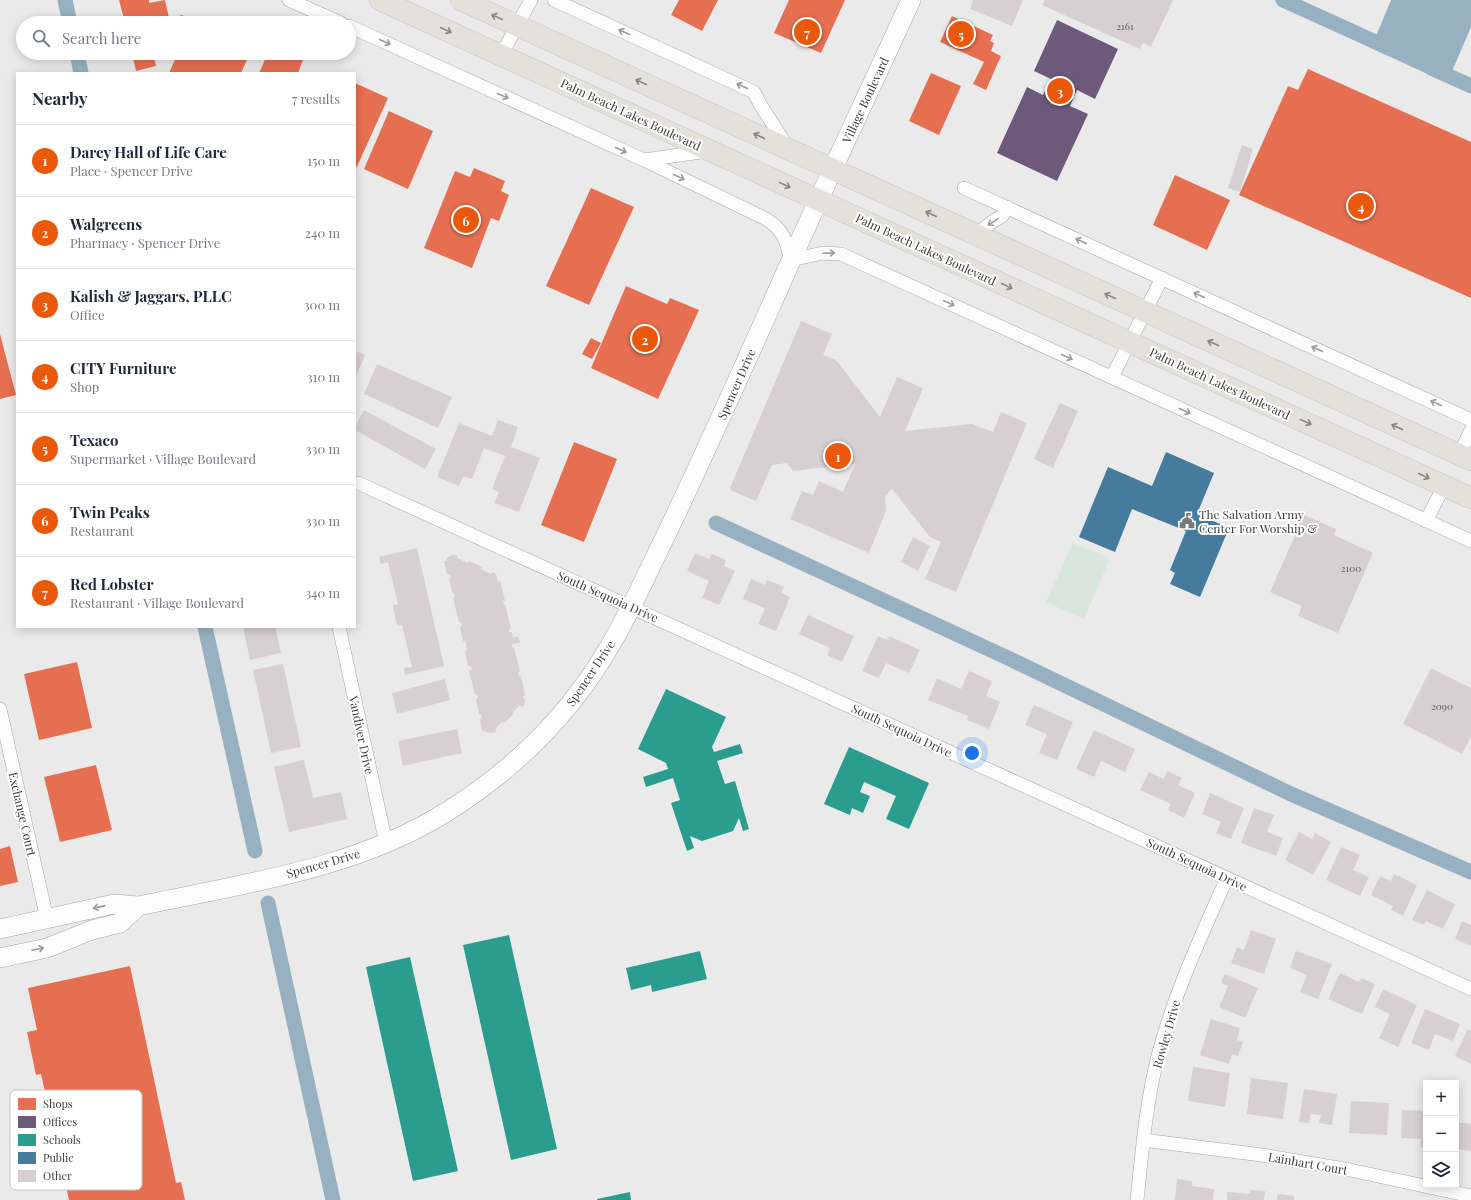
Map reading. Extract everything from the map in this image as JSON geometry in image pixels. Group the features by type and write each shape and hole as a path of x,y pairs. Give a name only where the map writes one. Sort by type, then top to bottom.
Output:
{"main road":[{"name":"Palm Beach Lakes Boulevard","path":"380,0 1471,498"},
{"path":"461,0 1465,458"}],"street":[{"path":"289,0 325,16"},
{"path":"501,55 531,0"},
{"path":"554,0 754,92 789,150"},
{"name":"Village Boulevard","path":"819,200 911,0"},
{"path":"356,29 644,160 772,223 779,228 786,241 791,260 823,253 841,254 1471,541"},
{"path":"644,160 710,150"},
{"path":"964,188 1471,420"},
{"name":"Spencer Drive","path":"0,929 114,904 138,906 300,871 345,858 386,843 446,813 483,788 518,760 560,717 588,681 612,643 690,487 819,200"},
{"path":"976,235 1002,216 1007,208"},
{"path":"1112,377 1162,278"},
{"path":"1465,458 1471,430"},
{"name":"South Sequoia Drive","path":"356,483 631,606 1471,989"},
{"path":"1426,521 1444,486"},
{"name":"Vandiver Drive","path":"339,628 386,843"},
{"name":"Exchange Court","path":"0,709 47,919"},
{"name":"Rowley Drive","path":"1137,1200 1148,1100 1170,1014 1227,878"},
{"path":"0,958 46,948 92,930 120,923 138,906"},
{"name":"Lainhart Court","path":"1143,1140 1262,1155 1342,1168 1471,1196"}],"shaded area":[{"path":"1073,543 1110,558 1084,619 1046,602"}],"water":[{"path":"1391,0 1471,0 1471,27 1447,83 1371,48"}],"building: Shops":[{"path":"119,0 149,0 149,3 165,0 168,16 123,16"},
{"path":"679,0 718,0 702,31 671,15"},
{"path":"789,0 845,0 821,53 774,33"},
{"path":"952,16 993,35 990,41 994,43 991,51 1001,56 986,90 973,84 984,62 940,42"},
{"path":"134,60 155,60 156,66 136,71"},
{"path":"175,60 247,60 241,72 169,72"},
{"path":"265,60 303,60 298,72 259,72"},
{"path":"1308,69 1471,142 1471,298 1239,195 1288,86 1298,90"},
{"path":"931,73 961,86 939,135 909,121"},
{"path":"356,83 388,98 356,169"},
{"path":"389,111 433,131 408,189 364,169"},
{"path":"474,168 505,181 501,191 509,195 499,221 491,218 472,268 424,248 455,171 470,177"},
{"path":"1175,175 1230,200 1207,250 1153,225"},
{"path":"591,188 634,207 589,305 546,286"},
{"path":"626,286 667,304 670,298 699,310 658,399 591,368"},
{"path":"0,334 16,395 0,399"},
{"path":"591,338 601,343 592,359 582,354"},
{"path":"574,442 617,459 584,542 541,525"},
{"path":"77,662 92,728 39,740 24,674"},
{"path":"96,765 112,830 60,842 44,777"},
{"path":"10,846 18,882 0,886 0,849"},
{"path":"130,966 176,1183 181,1182 185,1200 69,1200 67,1190 142,1190 142,1090 45,1090 41,1074 36,1075 27,1032 37,1030 28,988"}],"building: Offices":[{"path":"1057,20 1118,49 1095,99 1077,90 1070,106 1088,114 1057,181 997,153 1027,87 1043,95 1051,79 1034,71"}],"building: Schools":[{"path":"666,689 726,717 712,747 714,752 740,744 743,753 717,761 725,784 735,781 749,829 743,831 739,818 733,831 702,841 690,836 694,848 687,851 671,803 680,800 673,778 646,787 643,777 668,769 666,763 638,749"},
{"path":"849,747 929,783 909,829 886,819 896,796 864,782 860,792 870,796 863,813 852,808 850,815 824,804"},
{"path":"509,935 557,1149 511,1160 463,945"},
{"path":"700,951 707,979 652,992 651,985 631,990 626,968"},
{"path":"410,957 458,1171 413,1181 366,967"},
{"path":"630,1192 631,1200 597,1200 597,1199"}],"building: Public":[{"name":"The Salvation Army Center For Worship &","path":"1166,452 1214,473 1197,514 1229,528 1200,597 1170,584 1175,573 1170,570 1186,531 1132,509 1115,552 1079,537 1108,467 1152,486"}],"building: Other":[{"path":"973,0 1023,0 1012,26 970,9"},
{"path":"1045,0 1173,0 1151,47 1143,43 1140,49 1042,5"},
{"path":"1242,145 1253,149 1240,192 1228,188"},
{"path":"801,321 832,334 823,355 836,360 880,417 897,377 923,388 905,431 972,424 993,432 1001,412 1027,423 956,592 925,579 941,542 930,537 892,489 885,496 886,511 869,553 790,519 802,491 813,495 819,481 843,492 855,464 793,471 787,463 772,465 756,501 732,491 730,488"},
{"path":"356,351 365,355 356,377"},
{"path":"377,364 452,397 438,428 364,394"},
{"path":"1060,403 1078,411 1053,468 1034,459"},
{"path":"364,410 436,449 425,469 356,431 356,425"},
{"path":"498,420 518,427 511,447 540,458 519,512 494,503 499,492 492,489 505,456 484,448 472,479 463,476 459,486 437,477 459,423 492,436"},
{"path":"1304,515 1336,529 1334,535 1373,553 1338,633 1298,616 1302,606 1270,592"},
{"path":"913,537 930,546 918,571 901,562"},
{"path":"417,548 444,666 405,675 404,668 412,667 402,625 397,626 393,605 398,604 388,562 381,564 379,557"},
{"path":"695,553 709,559 712,554 726,560 724,566 735,571 719,605 702,598 709,581 687,571"},
{"path":"453,554 458,556 457,558 468,563 469,561 482,567 481,569 491,574 492,572 496,574 498,581 500,581 505,601 503,601 511,629 509,629 509,632 512,632 513,638 518,636 520,643 512,644 512,648 514,647 520,672 518,672 519,677 521,676 525,695 523,696 525,704 522,707 520,705 513,712 514,714 504,723 502,722 495,729 497,731 493,733 485,732 485,730 482,731 480,719 482,718 481,714 479,714 476,699 478,698 477,694 475,695 469,670 472,670 471,666 468,666 465,651 467,650 465,641 463,641 460,627 462,626 461,622 459,622 453,598 455,597 454,593 452,593 449,578 451,578 450,574 447,574 444,561 447,561 446,559 451,555 453,556"},
{"path":"751,579 765,585 767,580 784,587 781,593 790,597 776,631 758,624 765,608 743,599"},
{"path":"808,615 854,636 842,662 827,655 830,648 799,634"},
{"path":"243,628 275,628 281,653 250,660"},
{"path":"878,636 887,640 889,636 920,650 909,673 886,663 879,678 862,671"},
{"path":"283,664 301,747 271,753 253,670"},
{"path":"1431,668 1471,688 1471,736 1462,754 1403,724"},
{"path":"969,671 992,681 986,696 1000,702 989,729 967,720 968,716 928,700 937,678 961,689"},
{"path":"445,679 450,700 397,714 392,693"},
{"path":"1034,705 1073,722 1057,760 1039,753 1047,734 1025,725"},
{"path":"457,729 462,753 403,766 398,741"},
{"path":"1094,730 1135,749 1125,772 1101,761 1094,777 1076,769"},
{"path":"304,760 313,798 341,792 347,819 289,832 274,767"},
{"path":"1167,771 1182,778 1178,785 1195,793 1184,818 1168,810 1171,804 1140,790 1149,772 1164,779"},
{"path":"1210,793 1244,808 1231,839 1216,833 1221,822 1202,814"},
{"path":"1254,808 1274,815 1267,832 1283,838 1276,856 1241,843"},
{"path":"1299,832 1312,839 1315,833 1331,842 1313,875 1285,860"},
{"path":"1341,847 1360,855 1353,870 1369,877 1360,896 1326,880"},
{"path":"1394,874 1417,885 1403,916 1391,910 1393,906 1371,895 1380,876 1391,881"},
{"path":"1427,890 1455,904 1443,929 1426,921 1424,925 1412,920"},
{"path":"1462,921 1471,925 1471,946 1455,939"},
{"path":"1251,930 1276,939 1264,974 1231,963 1237,947 1244,950"},
{"path":"1296,951 1332,964 1318,999 1300,992 1307,975 1290,968"},
{"path":"1340,973 1359,982 1361,978 1375,984 1362,1014 1328,999"},
{"path":"1225,974 1258,988 1245,1018 1219,1007 1228,986 1221,983"},
{"path":"1383,989 1417,1005 1398,1047 1379,1038 1390,1014 1375,1007"},
{"path":"1425,1009 1460,1024 1453,1041 1435,1034 1429,1050 1411,1043"},
{"path":"1211,1019 1240,1028 1237,1040 1243,1042 1238,1056 1232,1054 1229,1064 1200,1055"},
{"path":"1468,1029 1471,1031 1471,1064 1455,1056"},
{"path":"1193,1067 1230,1073 1225,1107 1188,1101"},
{"path":"1251,1078 1288,1083 1283,1119 1247,1114"},
{"path":"1304,1089 1337,1094 1332,1125 1319,1123 1321,1115 1311,1114 1309,1123 1299,1122"},
{"path":"1351,1101 1389,1103 1387,1135 1349,1133"},
{"path":"1402,1110 1423,1111 1423,1148 1420,1147 1421,1139 1401,1138"},
{"path":"1459,1122 1471,1124 1471,1151 1459,1149"},
{"path":"1177,1179 1192,1181 1192,1186 1214,1189 1213,1200 1175,1200"},
{"path":"1250,1190 1265,1191 1264,1200 1227,1200 1227,1192 1250,1194"},
{"path":"1278,1194 1294,1196 1294,1200 1277,1200"}],"waterway":[{"path":"65,0 68,16"},
{"path":"1283,0 1391,49"},
{"path":"78,60 81,72"},
{"path":"1431,68 1471,86"},
{"path":"716,523 1008,658 1291,794 1471,872"},
{"path":"205,628 255,851"},
{"path":"268,903 333,1200"}],"place":[{"name":"Red Lobster","path":"807,32"},
{"name":"Texaco","path":"961,34"},
{"name":"Kalish & Jaggars, PLLC","path":"1060,91"},
{"name":"CITY Furniture","path":"1361,206"},
{"name":"Twin Peaks","path":"466,220"},
{"name":"Walgreens","path":"645,339"},
{"name":"Darcy Hall of Life Care","path":"838,456"},
{"name":"The Salvation Army Center For Worship &","path":"1187,521"}]}
